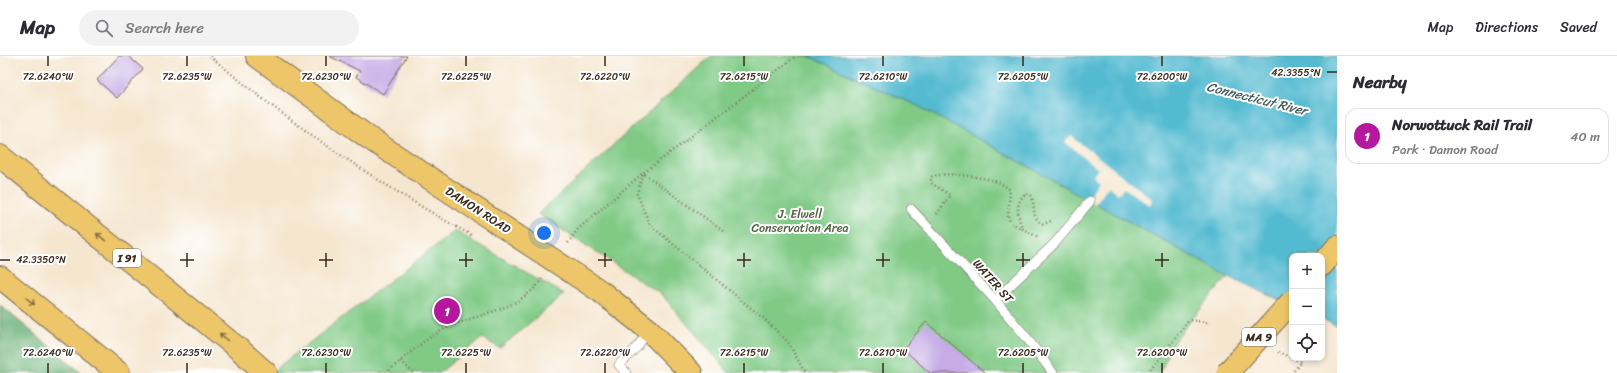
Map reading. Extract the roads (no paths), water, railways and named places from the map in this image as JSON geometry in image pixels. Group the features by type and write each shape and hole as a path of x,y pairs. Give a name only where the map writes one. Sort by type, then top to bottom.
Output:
{"main road":[{"name":"DAMON ROAD","path":"261,58 369,138 600,291 649,330 691,373"},
{"name":"I 91","path":"0,156 260,368"},
{"path":"1325,261 1337,247"},
{"path":"0,277 119,373"},
{"name":"MA 9","path":"1227,373 1289,304"}],"lane":[{"path":"995,300 1052,245 1090,201"},
{"name":"WATER ST","path":"911,209 995,300 1027,338 1053,373"},
{"path":"626,373 619,365 649,330"}],"water":[{"name":"Connecticut River","path":"808,56 1337,56 1337,326 1325,320 1325,253 1289,253 1289,305 1228,276 918,106"}],"place":[{"name":"Norwottuck Rail Trail","path":"447,311"}],"park label":[{"name":"J. Elwell Conservation Area","path":"800,221"}]}
